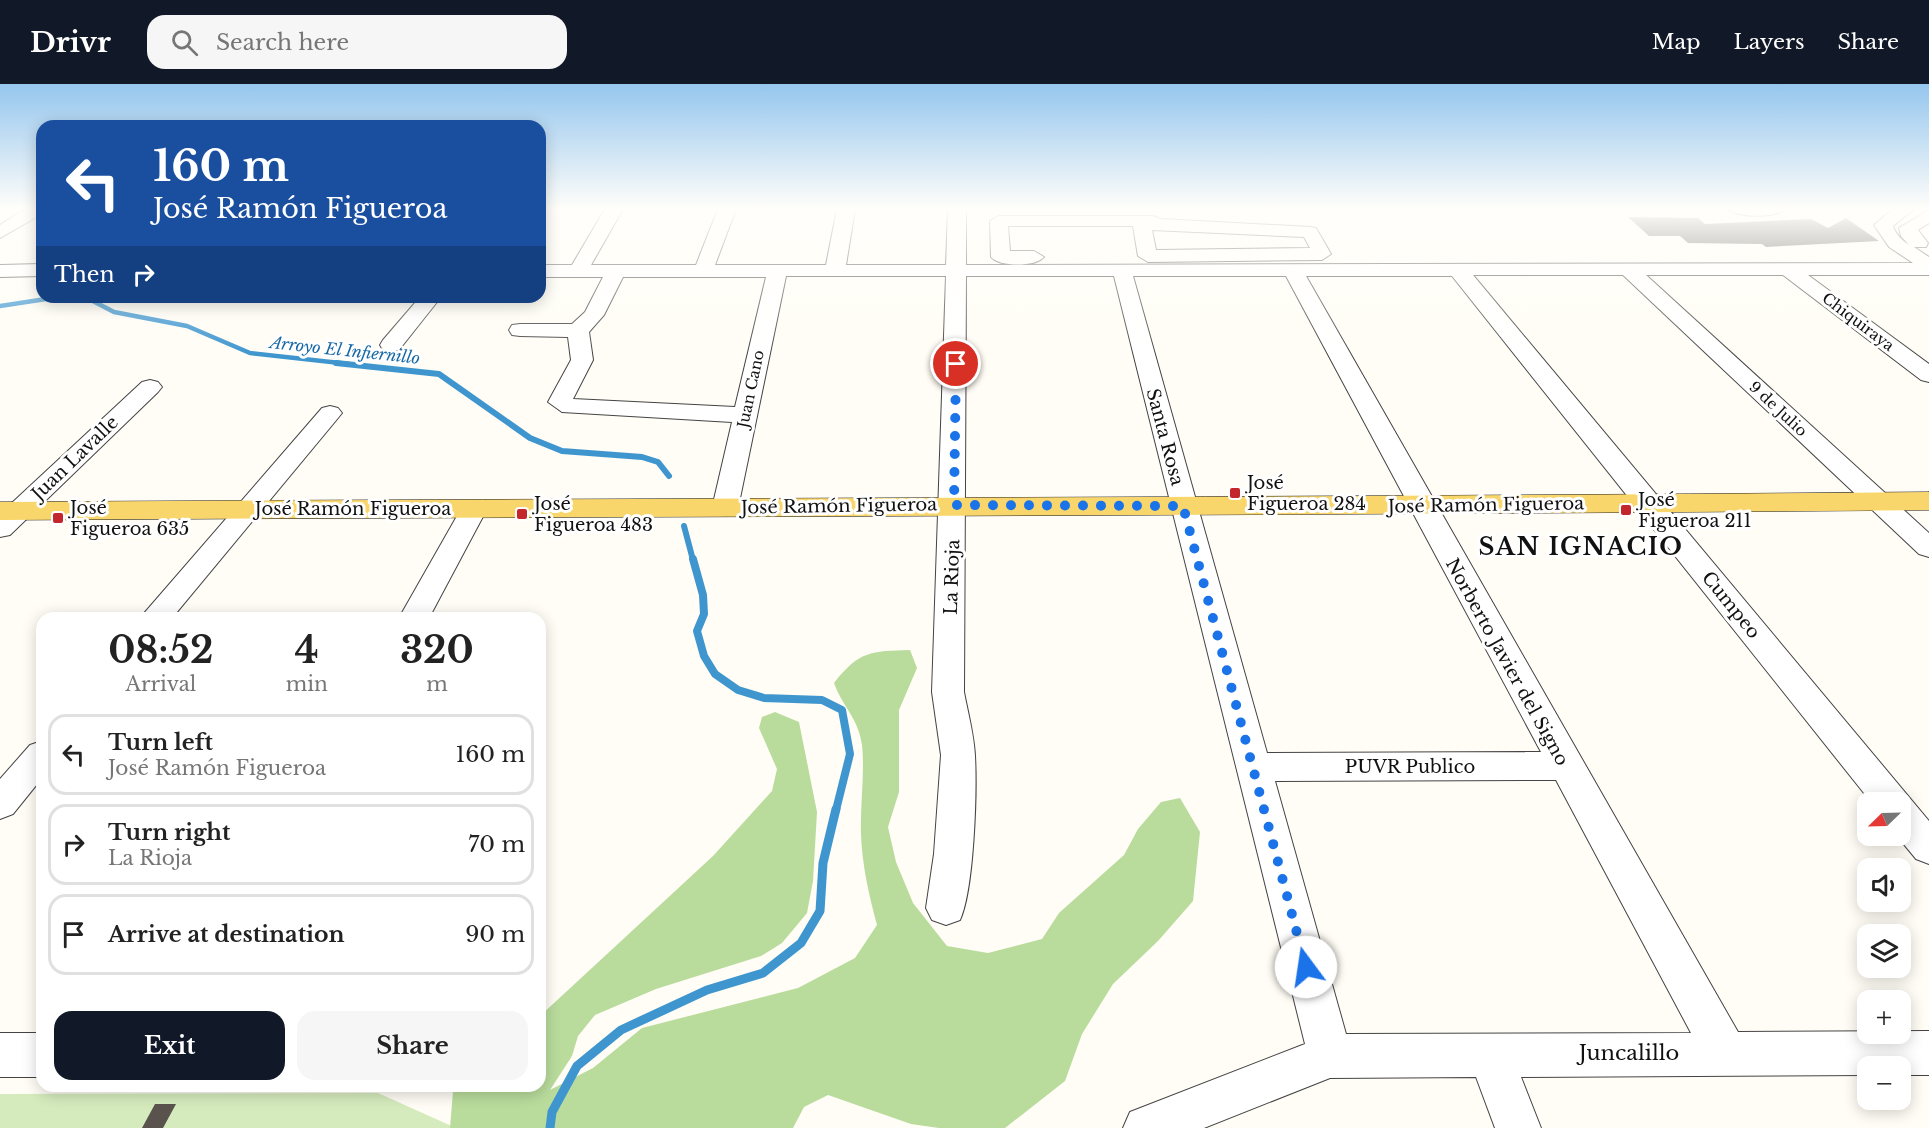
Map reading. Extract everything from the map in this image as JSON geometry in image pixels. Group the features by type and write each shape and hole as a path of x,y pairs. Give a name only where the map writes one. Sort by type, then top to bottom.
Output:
{"main road":[{"name":"José Ramón Figueroa","path":"7,517 246,510 954,505 1422,506 1929,501"}],"street":[{"path":"578,271 586,258"},
{"path":"703,271 708,258"},
{"path":"835,271 837,258"},
{"name":"La Rioja","path":"946,908 958,755 948,692 954,505 957,258"},
{"path":"1017,258 1292,269 1929,270"},
{"name":"Santa Rosa","path":"1137,258 1135,263 1183,506 1255,767 1330,1056"},
{"path":"546,271 957,270 1245,258"},
{"name":"Cumpeo","path":"1456,268 1884,792"},
{"name":"9 de Julio","path":"1627,268 1929,548"},
{"name":"Norberto Javier del Signo","path":"1292,269 1725,1053"},
{"name":"Chiquiraya","path":"1787,269 1929,375"},
{"path":"0,271 36,270"},
{"path":"520,330 578,331 594,315 615,272"},
{"name":"Juan Cano","path":"725,508 777,272"},
{"path":"391,345 426,303"},
{"path":"578,331 582,360 561,396 560,402 564,405 745,415"},
{"name":"Juan Lavalle","path":"7,517 150,387"},
{"path":"160,612 330,413"},
{"path":"417,612 474,509"},
{"path":"0,804 36,761"},
{"name":"PUVR Publico","path":"1255,767 1565,766"},
{"path":"1911,826 1929,848"},
{"name":"Juncalillo","path":"1330,1056 1929,1053"},
{"path":"1490,1054 1518,1128"},
{"path":"0,1055 36,1055"},
{"path":"1146,1128 1330,1056"}],"green space":[{"path":"910,650 917,668 899,710 899,792 888,827 896,862 913,903 947,946 988,953 1042,939 1059,913 1124,855 1138,829 1161,802 1180,798 1200,832 1193,901 1158,941 1113,984 1082,1034 1065,1081 1005,1128 939,1128 911,1124 828,1095 804,1107 793,1128 450,1128 453,1092 546,1092 546,1010 713,856 772,791 777,769 759,728 762,717 775,712 799,722 817,812 813,881 807,913 782,943 761,956 656,989 595,1015 578,1036 572,1056 550,1090 593,1068 642,1028 798,988 855,958 877,925 866,880 862,846 862,745 854,720 834,683 851,664 867,655 885,651"},
{"path":"378,1093 456,1128 0,1128 0,1094"}],"building":[{"path":"155,1104 176,1104 163,1128 142,1128"}],"waterway":[{"name":"Arroyo El Infiernillo","path":"0,306 36,301"},
{"name":"Arroyo El Infiernillo","path":"97,303 114,312 187,326 250,353 349,364"},
{"name":"Arroyo El Infiernillo","path":"336,363 439,374 530,438 562,451 642,457 658,462 669,476"},
{"name":"Arroyo El Infiernillo","path":"684,526 693,560"},
{"name":"Arroyo El Infiernillo","path":"693,559 703,595 704,614 697,631 704,656 715,674 738,690 764,698 822,700 842,710 850,754 836,810"},
{"name":"Arroyo El Infiernillo","path":"550,1128 552,1112 577,1066 621,1030 707,990 763,973 801,943 820,911 823,863 836,809"}],"place":[{"name":"José Figueroa 284","path":"1235,493"},
{"name":"José Figueroa 211","path":"1626,510"},
{"name":"José Figueroa 483","path":"522,514"},
{"name":"José Figueroa 635","path":"58,518"}],"district":[{"name":"SAN IGNACIO","path":"1581,547"}],"route":[{"path":"956,364 954,505 1183,506 1255,767 1306,967"}]}
